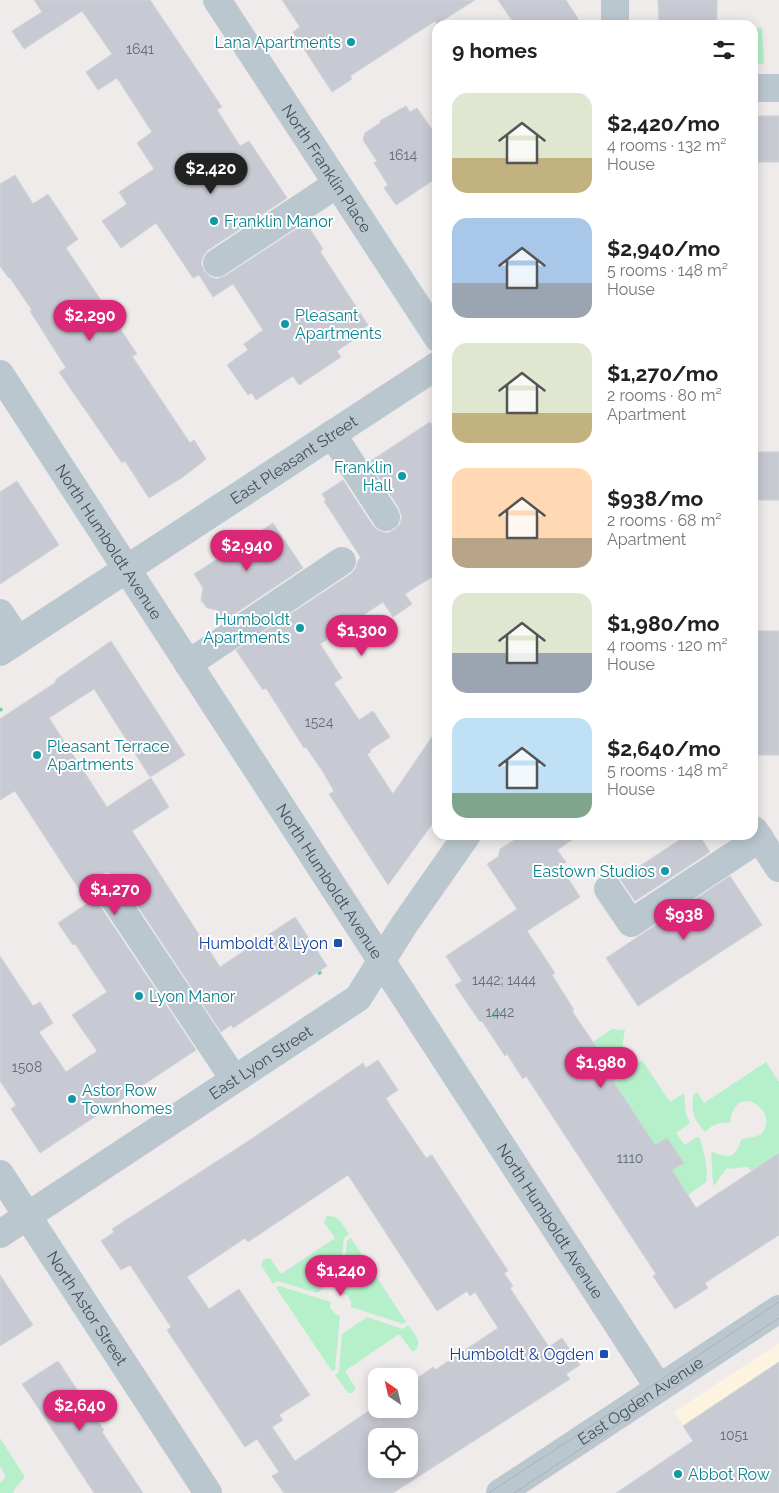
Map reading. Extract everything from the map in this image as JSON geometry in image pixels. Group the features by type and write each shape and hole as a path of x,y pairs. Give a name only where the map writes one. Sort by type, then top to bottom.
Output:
{"street":[{"name":"North Franklin Place","path":"218,0 432,329"},
{"path":"615,0 615,20"},
{"path":"758,88 779,88"},
{"path":"217,263 337,184"},
{"name":"East Pleasant Street","path":"9,646 432,369"},
{"name":"North Humboldt Avenue","path":"0,374 659,1388"},
{"path":"332,434 386,516"},
{"path":"188,664 342,561"},
{"path":"0,613 9,646"},
{"name":"East Lyon Street","path":"0,1234 358,998 381,960 464,840"},
{"path":"608,889 631,923 768,845"},
{"path":"107,888 234,1079"},
{"name":"North Astor Street","path":"0,1174 208,1493"},
{"name":"East Ogden Avenue","path":"500,1493 779,1309"}],"path":[{"path":"318,974 323,971"},
{"path":"493,1016 500,1012"}],"shaded area":[{"path":"779,1343 779,1493 727,1493 674,1412"}],"green space":[{"path":"758,28 762,28 764,64 758,64"},
{"path":"612,1029 625,1030 623,1050 630,1068 642,1060 670,1102 684,1093 686,1114 690,1123 676,1133 685,1145 697,1137 700,1138 707,1171 706,1182 688,1195 672,1170 683,1162 667,1138 655,1145 613,1081 625,1074 599,1060 591,1043"},
{"path":"766,1062 779,1082 779,1153 751,1171 748,1167 726,1169 714,1186 711,1153 725,1156 734,1154 741,1140 758,1136 763,1132 766,1123 765,1115 761,1108 754,1103 746,1101 739,1103 733,1110 730,1123 716,1124 705,1132 694,1115 692,1106 694,1094 697,1092 704,1103"},
{"path":"327,1216 338,1219 349,1234 344,1238 340,1276 317,1293 277,1281 273,1284 261,1265 263,1260 270,1258 281,1274 335,1238 324,1222"},
{"path":"351,1238 406,1322 403,1324 351,1307 351,1302 347,1295 342,1294 347,1241"},
{"path":"279,1286 331,1302 330,1307 335,1314 340,1316 335,1370 332,1371 276,1288"},
{"path":"367,1317 403,1329 408,1325 417,1338 418,1345 412,1351 399,1334 345,1371 356,1389 352,1393 348,1393 335,1375 339,1372 342,1334"},
{"path":"0,1438 25,1477 13,1491 14,1493 0,1493 0,1483 6,1477 0,1466"}],"building":[{"path":"34,0 150,0 222,107 217,110 240,146 249,141 287,198 208,250 203,256 201,263 204,271 210,277 217,279 225,276 306,223 323,249 320,251 368,325 360,331 362,334 337,351 341,357 299,385 293,376 256,400 252,393 248,395 227,365 248,350 244,344 263,330 233,284 213,297 199,275 193,278 156,223 121,248 102,221 127,204 119,192 154,169 137,143 152,132 117,78 98,90 86,72 112,54 82,11 24,49 12,31 42,12"},
{"name":"Lana Apartments","path":"282,0 475,0 443,20 432,20 432,23 350,76 352,79 332,92 293,32 300,27"},
{"path":"498,0 566,0 579,20 512,20"},
{"path":"658,0 717,0 717,20 659,20"},
{"path":"406,106 410,112 417,108 432,129 432,181 396,205 384,188 388,185 374,163 377,161 363,140 365,133 380,123 381,120"},
{"path":"758,116 779,116 779,162 758,162"},
{"path":"15,175 33,204 48,194 78,239 66,248 137,354 132,356 190,443 194,440 206,459 183,477 149,498 125,461 122,463 59,372 66,368 30,311 32,310 0,266 0,184"},
{"path":"430,422 432,425 432,577 405,594 412,604 393,617 383,602 320,644 342,678 334,683 359,720 373,711 390,737 367,754 393,794 432,737 432,824 388,885 329,794 334,791 323,772 306,747 304,748 266,688 263,690 236,650 351,574 356,568 358,560 361,558 324,501 326,500 322,494 343,480 373,526 379,531 387,533 394,530 400,524 402,517 399,508 369,462"},
{"path":"758,452 779,452 779,500 758,500"},
{"path":"17,481 59,545 0,584 0,492"},
{"path":"273,523 303,568 224,621 217,610 207,608 201,600 203,588 194,574"},
{"path":"758,631 779,631 779,755 758,755"},
{"path":"111,641 185,755 150,777 94,689 49,718 107,807 151,778 169,807 132,831 220,967 295,917 327,966 233,1028 231,1025 221,1032 120,879 106,872 99,875 93,882 94,897 196,1050 40,1153 11,1109 16,1105 0,1081 0,956 33,1006 40,1002 53,1023 39,1032 66,1072 97,1051 72,1015 107,992 75,944 73,945 58,923 88,903 15,791 0,800 0,719 56,682 55,680"},
{"path":"514,840 572,840 557,850 566,862 560,866 580,897 527,931 555,973 552,975 574,1010 572,1011 603,1057 611,1052 625,1074 613,1081 655,1145 667,1138 684,1163 672,1170 696,1208 779,1153 779,1235 705,1283 708,1288 675,1309 653,1276 656,1274 526,1076 523,1079 507,1054 505,1056 455,985 462,981 446,956 517,909 487,864 498,857 500,849"},
{"name":"Eastown Studios","path":"679,840 702,840 710,852 635,901 620,879"},
{"path":"730,876 762,925 638,1006 606,958"},
{"path":"378,1060 398,1090 386,1098 388,1102 426,1158 432,1155 508,1271 504,1273 513,1286 510,1288 549,1347 562,1338 580,1365 566,1374 570,1379 418,1477 418,1428 368,1428 368,1478 416,1478 393,1493 284,1493 272,1476 279,1472 257,1439 245,1447 167,1330 171,1327 130,1265 121,1270 101,1241 114,1232 112,1229 253,1138 363,1063 366,1068","holes":["348,1175 437,1311 467,1291 470,1296 475,1292 498,1328 435,1370 433,1367 418,1378 418,1418 368,1418 368,1411 295,1461 272,1427 283,1420 279,1415 310,1395 239,1289 209,1309 187,1277 245,1238 248,1242"]},
{"path":"0,1275 33,1325 0,1346"},
{"path":"58,1361 143,1493 94,1493 22,1384"},
{"path":"779,1362 779,1493 616,1493 693,1441 683,1426"}],"tram line":[{"path":"489,1493 779,1302"},
{"path":"514,1493 779,1318"}],"place":[{"name":"Lana Apartments","path":"351,42"},
{"name":"Franklin Manor","path":"214,221"},
{"name":"Pleasant Apartments","path":"285,324"},
{"name":"Franklin Hall","path":"402,476"},
{"name":"Humboldt Apartments","path":"300,628"},
{"name":"Pleasant Terrace Apartments","path":"37,755"},
{"name":"Eastown Studios","path":"665,871"},
{"name":"Humboldt & Lyon","path":"338,943"},
{"name":"Lyon Manor","path":"139,996"},
{"name":"Astor Row Townhomes","path":"72,1099"},
{"name":"Humboldt & Ogden","path":"604,1354"},
{"name":"Abbot Row","path":"678,1474"}]}
